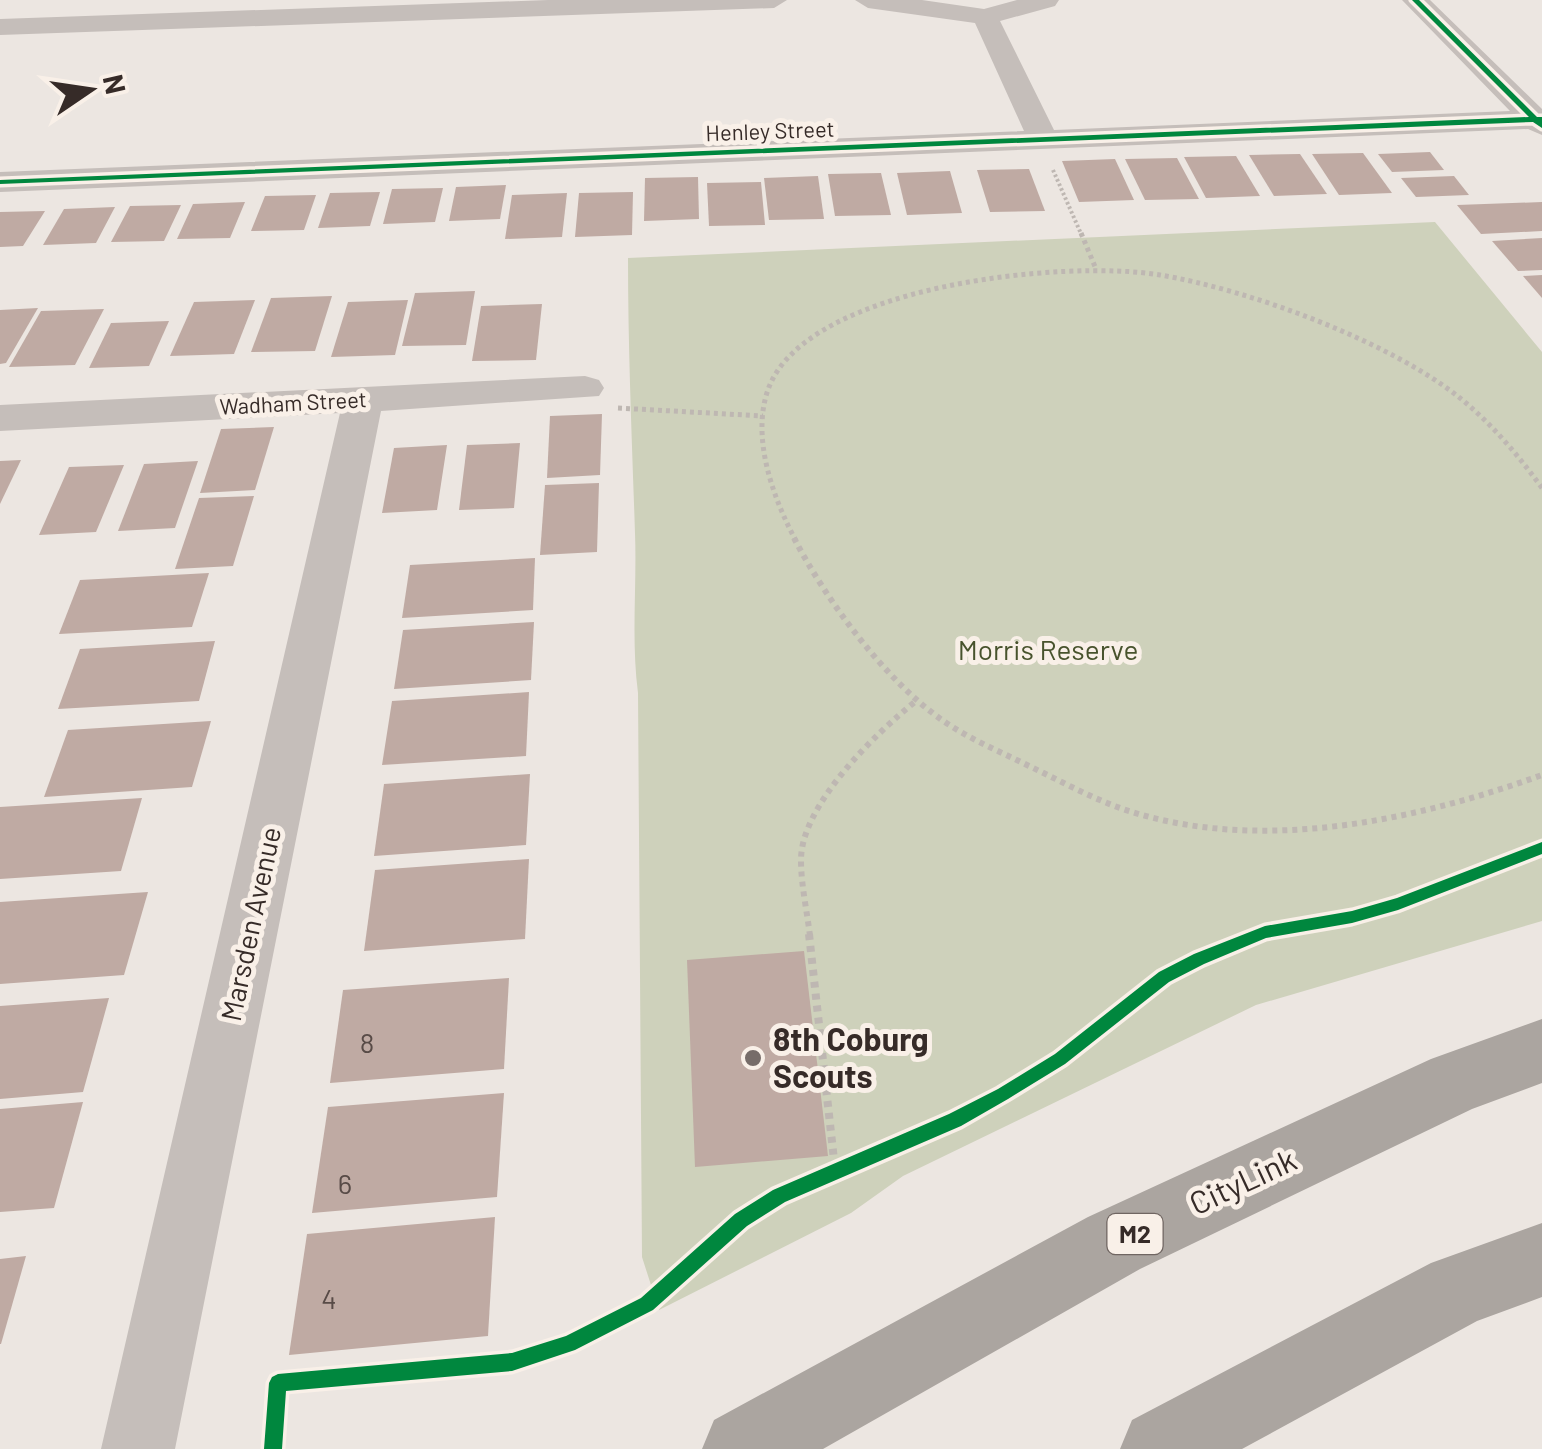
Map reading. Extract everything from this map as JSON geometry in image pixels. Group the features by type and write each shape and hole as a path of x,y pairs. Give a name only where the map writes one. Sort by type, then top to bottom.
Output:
{"highway":[{"name":"CityLink","path":"744,1449 1114,1243 1455,1082 1542,1050"},
{"path":"1161,1449 1458,1290 1542,1260"}],"street":[{"path":"0,26 774,0"},
{"path":"868,0 985,17 1046,0"},
{"path":"1415,0 1540,121"},
{"path":"985,17 1048,154"},
{"name":"Henley Street","path":"0,182 1048,154 1540,121"},
{"name":"Wadham Street","path":"0,418 364,400 600,398"},
{"name":"Marsden Avenue","path":"138,1449 364,400"}],"path":[{"path":"1048,154 1096,269"},
{"path":"1542,488 1494,430 1456,396 1385,353 1227,290 1153,273 1096,269 1001,278 866,308 805,343 786,361 766,394 763,416 772,478 789,530 818,582 916,701 953,729 1115,808 1208,827 1328,824 1406,816 1542,775"},
{"path":"600,398 763,416"},
{"path":"835,1169 801,856 809,825 840,776 873,733 916,701"},
{"path":"821,1176 853,1162"}],"green space":[{"name":"Morris Reserve","path":"1435,222 1542,352 1542,921 1256,1005 903,1176 851,1213 659,1310 642,1257 638,693 628,258"}],"building":[{"path":"1430,152 1444,170 1392,172 1378,154"},
{"path":"1363,153 1392,193 1339,195 1312,154"},
{"path":"1300,154 1327,194 1274,196 1249,155"},
{"path":"1236,156 1260,196 1206,198 1184,157"},
{"path":"1177,158 1199,199 1145,200 1125,159"},
{"path":"1115,159 1134,200 1079,202 1062,161"},
{"path":"1029,169 1045,211 990,212 977,170"},
{"path":"950,171 962,213 907,215 897,173"},
{"path":"881,173 891,215 835,216 828,174"},
{"path":"818,176 824,219 769,220 764,178"},
{"path":"1454,176 1469,195 1416,197 1401,178"},
{"path":"698,177 699,219 644,221 645,178"},
{"path":"761,182 765,225 709,226 707,183"},
{"path":"506,185 500,219 449,221 456,187"},
{"path":"443,188 435,222 383,224 392,189"},
{"path":"380,192 370,226 318,228 330,193"},
{"path":"633,192 632,235 575,237 579,193"},
{"path":"567,193 562,237 505,239 512,195"},
{"path":"316,195 304,230 251,231 265,196"},
{"path":"245,202 230,238 177,239 193,204"},
{"path":"1542,202 1542,231 1481,234 1457,205"},
{"path":"181,205 164,241 111,242 130,206"},
{"path":"115,207 96,243 43,245 64,209"},
{"path":"45,211 23,246 0,247 0,212"},
{"path":"1542,238 1542,270 1518,271 1492,241"},
{"path":"1542,275 1542,298 1523,276"},
{"path":"475,291 466,345 402,346 415,293"},
{"path":"332,296 315,351 251,352 271,298"},
{"path":"255,300 234,354 170,356 194,302"},
{"path":"408,300 395,355 331,357 348,302"},
{"path":"542,304 536,360 472,361 481,306"},
{"path":"38,308 6,363 0,364 0,310"},
{"path":"104,309 75,365 9,367 41,311"},
{"path":"169,321 149,366 89,368 111,323"},
{"path":"602,414 600,475 547,478 550,416"},
{"path":"274,427 255,490 200,493 221,429"},
{"path":"520,443 514,508 459,510 467,445"},
{"path":"447,445 437,510 382,513 394,448"},
{"path":"21,460 0,504 0,461"},
{"path":"198,461 175,528 118,531 144,464"},
{"path":"124,465 96,532 39,535 69,467"},
{"path":"599,483 597,552 540,555 545,485"},
{"path":"254,496 233,566 175,569 199,498"},
{"path":"535,558 533,610 402,618 410,565"},
{"path":"209,573 192,627 59,634 80,580"},
{"path":"534,622 531,680 394,689 403,630"},
{"path":"215,641 199,701 58,709 80,649"},
{"path":"529,692 526,756 382,765 392,701"},
{"path":"211,721 192,787 44,797 68,730"},
{"path":"530,774 526,845 374,856 384,784"},
{"path":"142,798 121,871 0,879 0,807"},
{"path":"529,859 525,939 364,951 375,870"},
{"path":"148,892 124,975 0,984 0,902"},
{"name":"8th Coburg Scouts","path":"804,951 828,1156 695,1167 687,960"},
{"path":"509,978 504,1069 330,1083 343,990"},
{"path":"109,998 83,1092 0,1099 0,1006"},
{"path":"504,1093 497,1197 312,1213 328,1107"},
{"path":"83,1102 54,1208 0,1212 0,1109"},
{"path":"495,1217 488,1336 289,1355 307,1234"},
{"path":"26,1256 1,1344 0,1344 0,1259"}],"cycle path":[{"path":"1415,0 1542,126"},
{"path":"0,182 1542,119"},
{"path":"273,1449 278,1383 512,1362 569,1344 647,1304 741,1220 779,1196 955,1120 1003,1094 1060,1059 1164,977 1199,959 1265,932 1352,917 1398,904 1542,848"}],"place":[{"name":"8th Coburg Scouts","path":"753,1058"}]}
